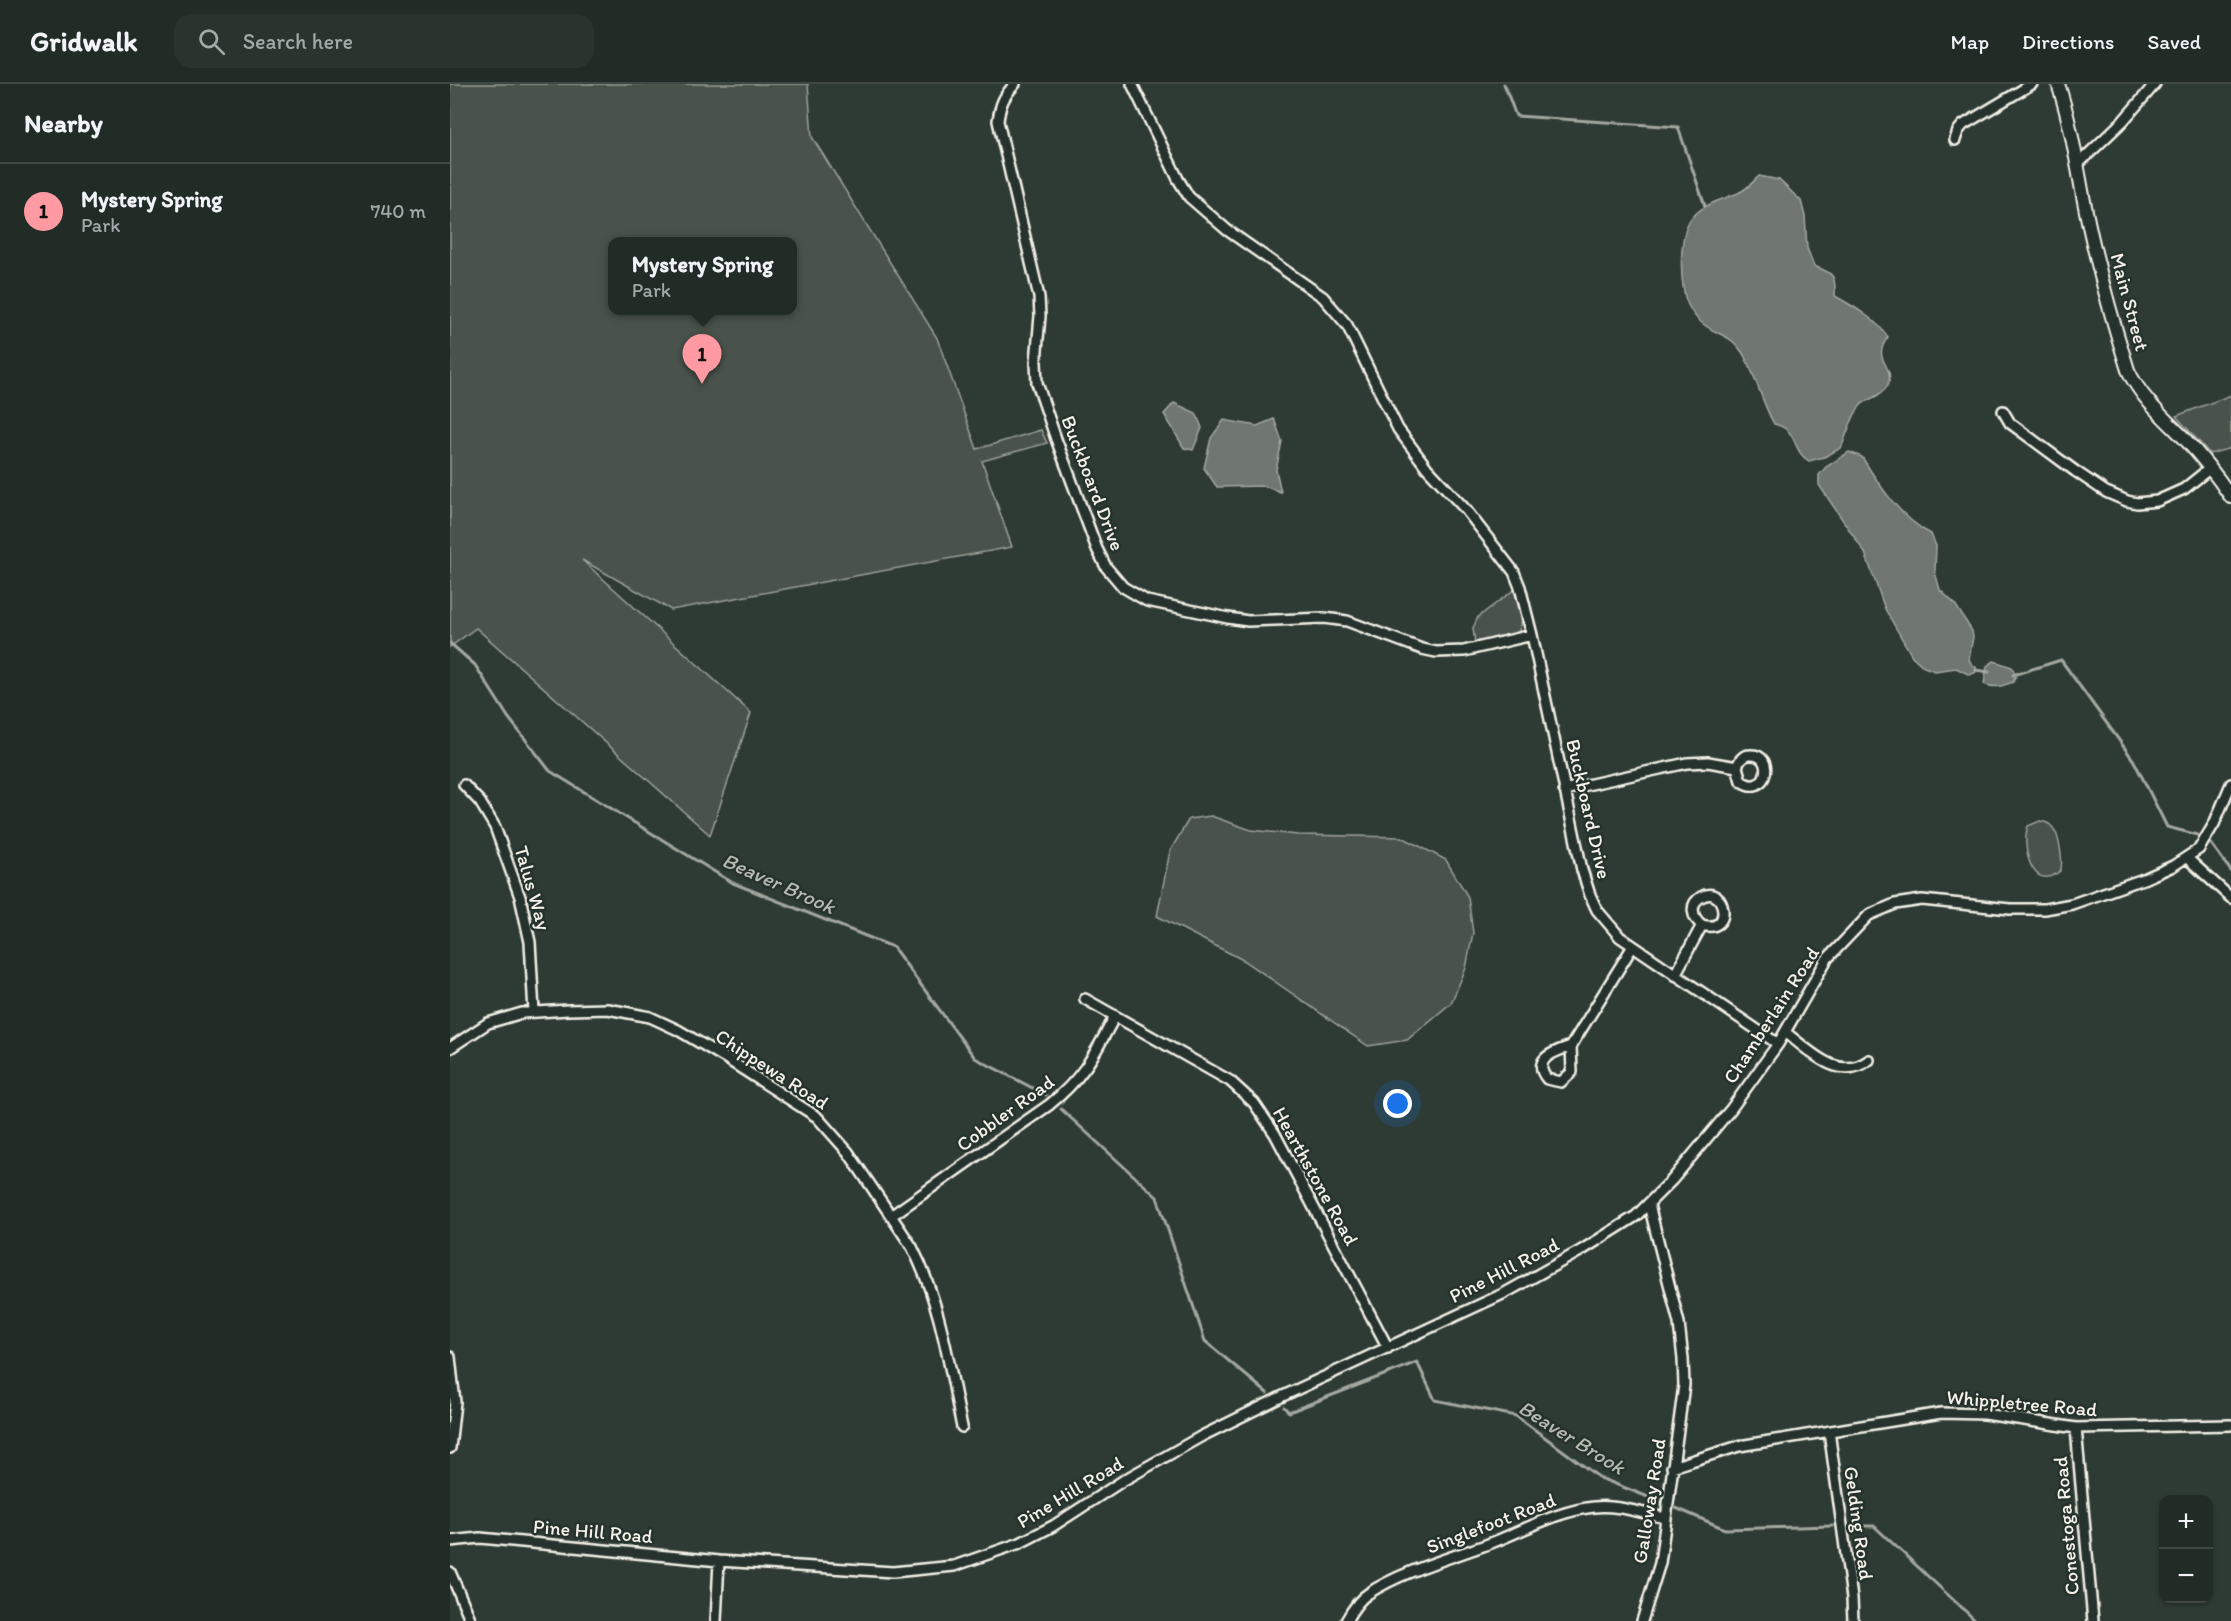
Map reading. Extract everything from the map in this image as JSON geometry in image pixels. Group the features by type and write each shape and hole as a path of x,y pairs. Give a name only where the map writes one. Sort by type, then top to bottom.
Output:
{"main road":[{"name":"Main Street","path":"2058,84 2078,164 2100,273 2128,370 2144,397 2186,440 2231,496"}],"street":[{"name":"Buckboard Drive","path":"1015,84 1002,100 998,121 1040,297 1037,383 1097,549 1106,567 1118,582 1147,601 1170,607 1248,621 1316,618 1347,621 1436,652 1464,651 1532,635"},
{"name":"Buckboard Drive","path":"1132,84 1189,197 1227,230 1323,297 1347,325 1398,429 1426,468 1466,510 1514,572 1532,635 1582,870 1597,910 1610,927 1633,946 1778,1044"},
{"path":"1955,140 1963,125 2032,84"},
{"path":"2078,164 2123,121 2155,84"},
{"path":"2002,411 2010,423 2075,471 2106,492 2137,504 2157,501 2184,489 2210,469"},
{"path":"1564,790 1687,763 1708,762 1737,767"},
{"name":"Chamberlain Road","path":"1649,1205 1731,1109 1778,1044 1827,959 1869,915 1895,904 1922,900 2012,909 2055,908 2146,878 2187,858 2199,849 2231,784"},
{"name":"Talus Way","path":"464,785 480,802 495,827 520,897 529,930 534,1012"},
{"path":"2187,858 2231,898"},
{"path":"1675,975 1702,925"},
{"path":"1571,1046 1633,946"},
{"name":"Hearthstone Road","path":"1085,999 1230,1081 1254,1103 1275,1134 1388,1347"},
{"name":"Chippewa Road","path":"450,1048 495,1020 534,1012 568,1010 627,1012 650,1017 678,1030 817,1117 838,1140 891,1216 912,1247 928,1279 939,1314 962,1427"},
{"name":"Cobbler Road","path":"891,1216 1049,1105 1068,1089 1085,1070 1115,1016"},
{"path":"1785,1032 1836,1067 1856,1068 1869,1060"},
{"name":"Pine Hill Road","path":"450,1541 480,1538 719,1561 894,1572 938,1569 988,1556 1035,1536 1124,1480 1202,1436 1532,1279 1624,1225 1649,1205"},
{"name":"Galloway Road","path":"1642,1621 1660,1563 1684,1386 1679,1323 1649,1205"},
{"path":"450,1357 455,1402 450,1448"},
{"name":"Whippletree Road","path":"1672,1467 1739,1446 1900,1418 1961,1412 2076,1428 2231,1425"},
{"name":"Conestoga Road","path":"2076,1428 2092,1621"},
{"name":"Gelding Road","path":"1829,1431 1851,1587 1853,1621"},
{"name":"Singlefoot Road","path":"1346,1621 1360,1600 1385,1584 1545,1519 1573,1510 1597,1506 1666,1518"},
{"path":"717,1621 719,1561"},
{"path":"450,1572 471,1621"}],"shaded area":[{"path":"450,84 808,84 812,137 937,338 977,449 1041,430 1047,443 982,461 1012,547 671,610 582,560 751,713 710,835 476,628 450,647"},
{"path":"1759,176 1779,180 1801,201 1805,216 1807,248 1814,266 1832,276 1835,283 1835,296 1871,319 1888,337 1882,351 1889,375 1887,386 1858,409 1841,448 1824,457 1809,461 1799,452 1787,430 1774,424 1751,369 1738,346 1696,317 1688,305 1683,285 1682,246 1688,223 1693,216 1708,205 1744,190"},
{"path":"2231,395 2231,448 2210,454 2176,416"},
{"path":"1174,403 1196,413 1202,428 1193,450 1184,448 1164,414"},
{"path":"1274,419 1282,441 1276,470 1281,492 1264,486 1217,487 1204,468 1211,438 1224,420 1257,426"},
{"path":"1849,452 1862,457 1883,490 1900,510 1920,528 1931,534 1936,546 1935,572 1940,590 1955,604 1972,631 1969,659 1976,667 1976,672 1970,675 1956,668 1935,671 1924,667 1912,656 1885,609 1865,553 1819,485 1819,475 1826,467"},
{"path":"1514,590 1522,618 1520,629 1517,633 1475,643 1473,628 1478,617"},
{"path":"1994,661 2012,667 2016,676 2013,682 1995,687 1984,684 1987,666"},
{"path":"1211,816 1251,830 1298,835 1402,837 1446,860 1468,897 1473,933 1466,968 1451,1003 1407,1040 1368,1046 1245,961 1157,916 1170,851 1189,819"},
{"path":"2040,821 2052,826 2060,849 2060,871 2050,877 2042,877 2035,872 2027,854 2028,826"}],"waterway":[{"path":"1504,84 1516,116 1678,127 1705,206"},
{"name":"Beaver Brook","path":"450,643 475,665 508,717 550,771 733,883 893,947 975,1058 1046,1095"},
{"path":"2013,675 2061,660 2134,761 2167,827 2198,835"},
{"path":"1976,670 1989,672"},
{"path":"2210,842 2231,871"},
{"name":"Beaver Brook","path":"1061,1109 1157,1197 1205,1341 1267,1393"},
{"name":"Beaver Brook","path":"1284,1407 1289,1412 1417,1362 1435,1400 1516,1416 1600,1478 1661,1502"},
{"name":"Beaver Brook","path":"1676,1508 1725,1529 1833,1526"},
{"name":"Beaver Brook","path":"1854,1526 1874,1526 1976,1621"}],"place":[{"name":"Mystery Spring","path":"702,384"}]}
